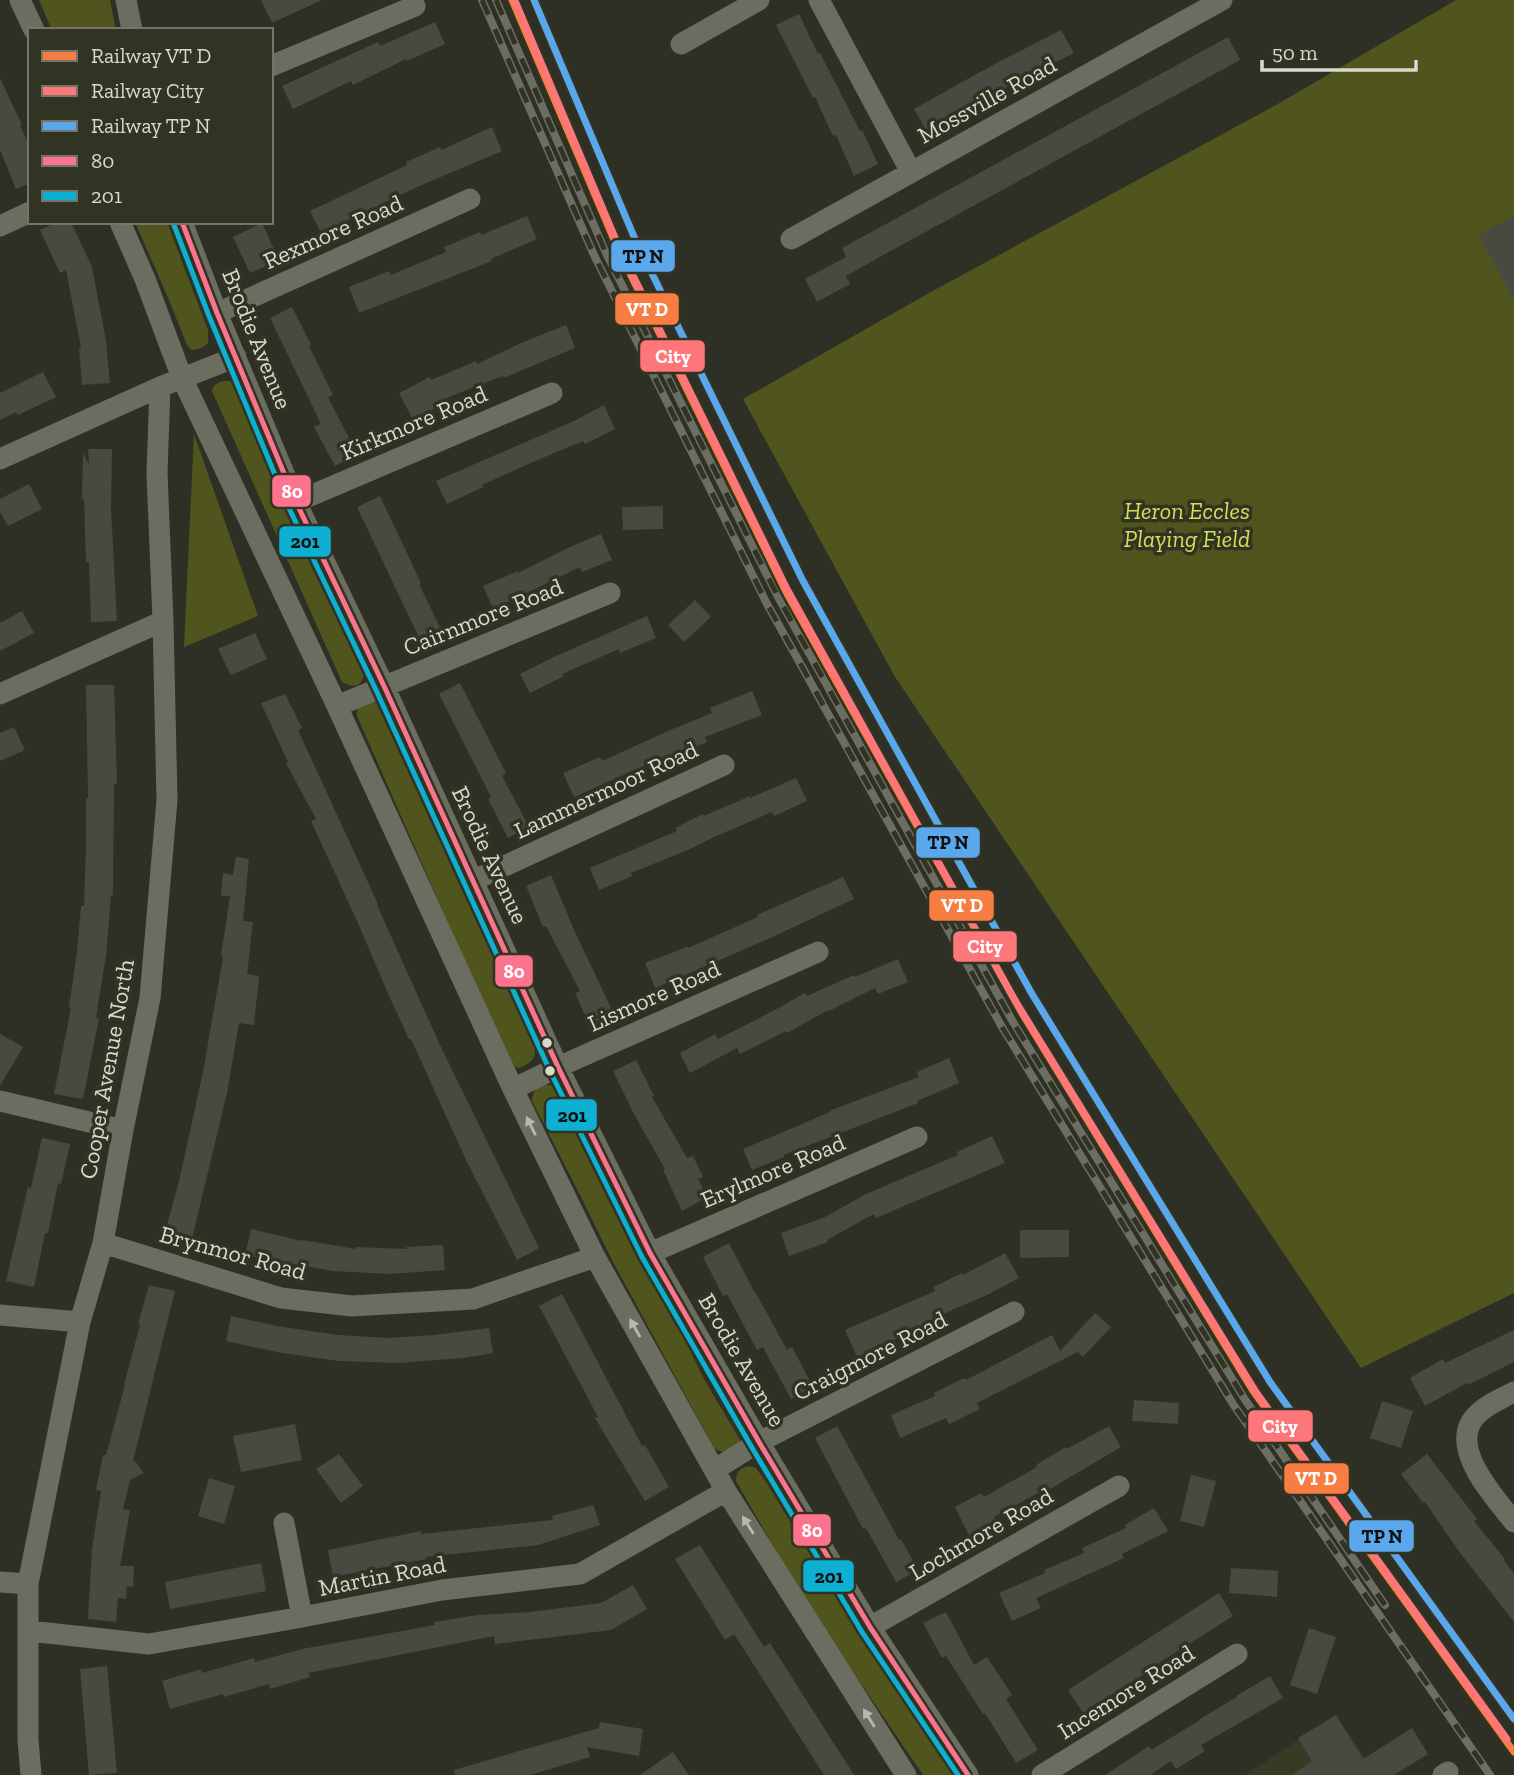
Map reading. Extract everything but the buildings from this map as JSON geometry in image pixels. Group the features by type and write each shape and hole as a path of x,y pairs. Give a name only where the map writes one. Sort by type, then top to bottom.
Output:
{"street":[{"path":"20,0 33,28"},
{"path":"126,0 132,28"},
{"path":"681,44 759,0"},
{"name":"Mossville Road","path":"819,0 911,172 1222,0"},
{"path":"273,65 415,6"},
{"path":"791,239 911,172"},
{"name":"Rexmore Road","path":"217,313 470,200"},
{"path":"0,226 28,213"},
{"path":"121,224 145,279 182,379 337,706 513,1089 595,1257 726,1491 906,1775"},
{"name":"Brodie Avenue","path":"183,224 296,502 384,686 558,1067 650,1253 759,1443 870,1627 968,1775"},
{"path":"0,459 160,387 236,357"},
{"name":"Cooper Avenue North","path":"31,1775 28,1740 28,1584 80,1322 103,1243 150,998 167,800 157,473 160,387"},
{"name":"Kirkmore Road","path":"296,502 552,393"},
{"name":"Cairnmore Road","path":"337,706 610,593"},
{"path":"0,694 163,621"},
{"name":"Lammermoor Road","path":"472,881 724,765"},
{"name":"Lismore Road","path":"513,1089 818,952"},
{"path":"0,1101 123,1130"},
{"name":"Erylmore Road","path":"650,1253 917,1138"},
{"name":"Brynmor Road","path":"103,1243 281,1298 352,1306 473,1299 595,1257"},
{"name":"Craigmore Road","path":"714,1470 759,1443 1014,1312"},
{"path":"0,1315 80,1322"},
{"path":"1514,1392 1480,1411 1472,1421 1467,1444 1476,1471 1514,1522"},
{"name":"Lochmore Road","path":"870,1627 1119,1486"},
{"name":"Martin Road","path":"29,1631 149,1644 442,1590 580,1574 726,1491"},
{"path":"284,1523 302,1617"},
{"path":"0,1582 28,1584"},
{"name":"Incemore Road","path":"1042,1775 1237,1654"}],"shaded area":[{"path":"1336,1715 1377,1775 1245,1775"}],"green space":[{"path":"39,0 110,0 116,28 51,28"},
{"name":"Heron Eccles Playing Field","path":"1456,0 1514,0 1514,1293 1361,1368 895,677 743,399 929,293 1276,105"},
{"path":"136,224 168,224 208,330 208,343 192,350 187,345"},
{"path":"229,381 236,385 364,671 362,680 357,685 342,682 212,391 218,383"},
{"path":"194,434 258,616 184,647"},
{"path":"372,701 380,705 531,1036 533,1059 519,1068 511,1066 357,716 360,705"},
{"path":"542,1085 555,1088 641,1260 704,1379 740,1440 739,1448 726,1452 714,1448 612,1260 532,1101 534,1091"},
{"path":"749,1466 756,1468 768,1485 854,1627 954,1775 923,1775 836,1647 787,1570 736,1481 739,1471"}],"railway":[{"path":"482,0 594,255 766,602 1002,1027 1233,1404 1490,1775"},
{"path":"496,0 606,253 777,595 1013,1022 1244,1398 1385,1605"}],"transit line":[{"path":"512,0 617,247 786,592 1023,1015 1253,1391 1514,1752"},
{"path":"534,0 635,239 803,581 1032,994 1270,1382 1514,1719"},
{"name":"80","path":"183,224 296,502 384,686 558,1067 650,1253 870,1627 968,1775"},
{"name":"201","path":"174,225 288,506 376,690 550,1071 642,1257 862,1632 958,1775"}],"rail line":[{"name":"City","path":"516,3 619,247 787,589 1016,1002 1256,1392 1507,1739"}]}
